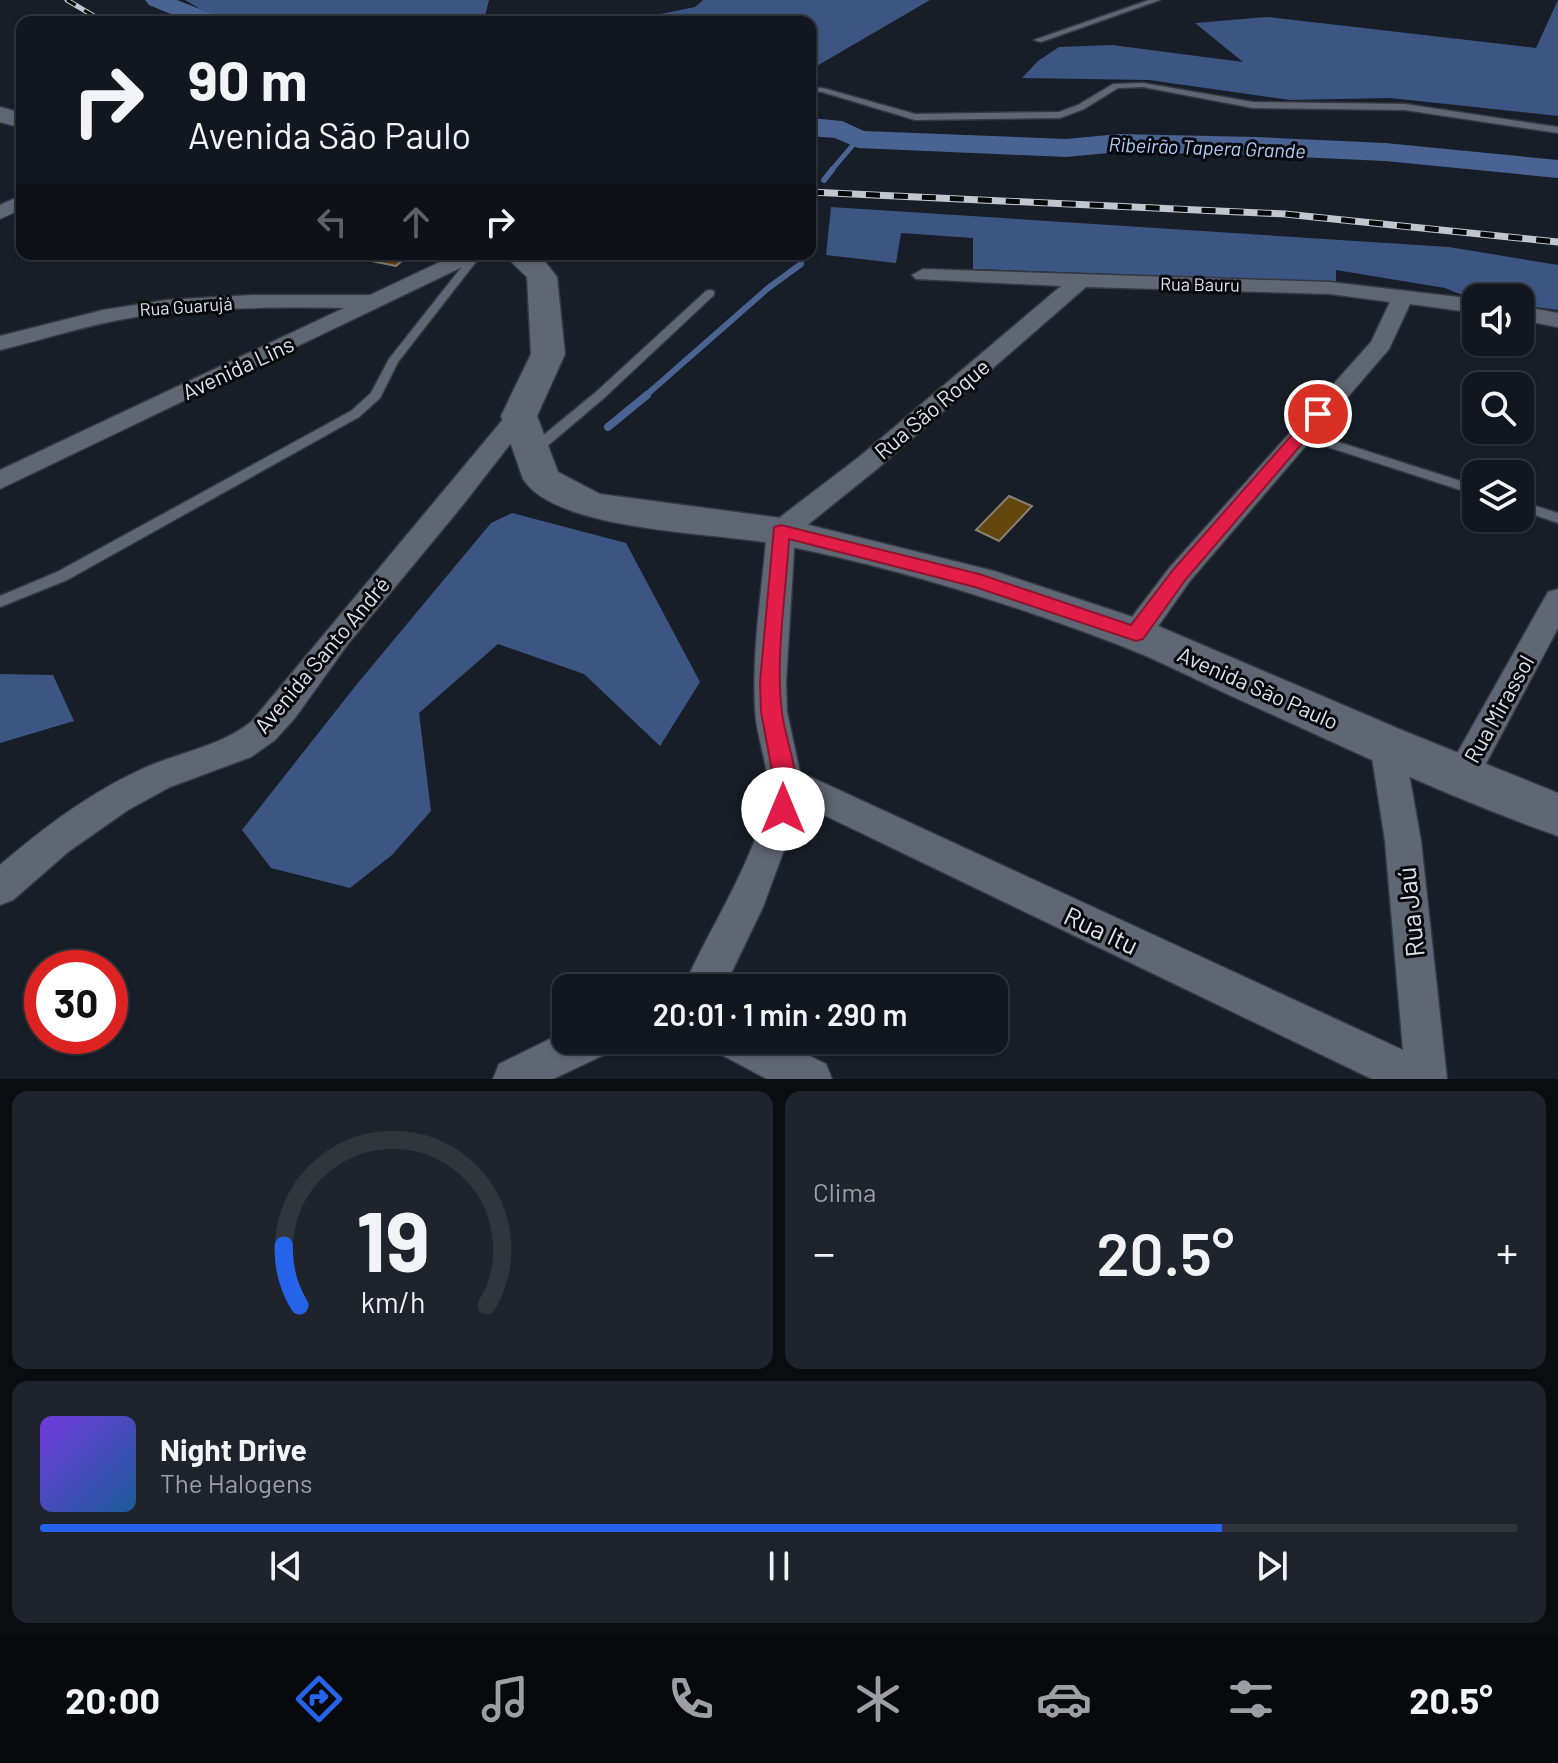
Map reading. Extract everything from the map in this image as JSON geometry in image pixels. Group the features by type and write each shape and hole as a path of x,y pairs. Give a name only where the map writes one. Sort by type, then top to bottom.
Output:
{"main road":[{"path":"525,435 548,354 542,277 528,260"},
{"name":"Avenida São Paulo","path":"525,435 542,479 571,497 594,506 781,531 979,581 1136,634 1387,745 1558,815"}],"street":[{"name":"Avenida Lins","path":"0,480 462,260"},
{"name":"Rua Bauru","path":"923,275 1330,288 1462,304"},
{"name":"Rua São Roque","path":"781,531 868,463 1080,281"},
{"path":"1136,634 1180,574 1381,344 1403,297"},
{"name":"Rua Guarujá","path":"0,343 111,315 169,307 375,301"},
{"path":"1534,316 1558,320"},
{"name":"Avenida Santo André","path":"0,888 32,859 116,798 158,777 227,752 262,733 334,639 479,471 525,435"},
{"path":"710,974 744,907 783,809 785,781 771,712 770,682 781,531"},
{"name":"Rua Mirassol","path":"1462,776 1558,600"},
{"name":"Rua Jaú","path":"1387,745 1403,841 1426,1079"},
{"name":"Rua Itu","path":"785,781 1418,1079"},
{"path":"514,1079 561,1054"},
{"path":"762,1054 811,1079"}],"lane":[{"path":"1038,40 1156,0"},
{"path":"816,89 915,117 1060,115 1081,107 1116,86 1143,85 1253,105 1405,107 1558,130"},
{"path":"0,602 62,576 355,414 376,395 393,361 470,260"},
{"path":"525,435 600,395 710,293"},
{"path":"1301,434 1462,486"},
{"path":"1534,510 1558,518"}],"shaded area":[{"path":"185,0 489,0 485,16 212,16"},
{"path":"703,0 930,0 816,66 816,16 651,16 695,7"},
{"path":"1558,0 1558,116 1390,98 1290,100 1149,80 1022,78 1038,61 1059,47 1112,45 1243,62 1195,23 1267,17 1536,48"},
{"path":"831,207 1449,247 1558,265 1558,310 1534,307 1534,284 1462,284 1462,295 1445,288 1336,270 1336,282 973,269 973,238 901,233 896,263 826,255"},
{"path":"512,513 626,543 700,682 660,746 584,674 498,644 419,713 431,811 392,855 350,888 271,868 242,830 357,684 491,523"},
{"path":"0,674 53,675 74,721 0,743"}],"building":[{"path":"366,260 403,260 396,266"},
{"path":"1009,496 1032,506 999,541 976,530"}],"waterway":[{"name":"Ribeirão Tapera Grande","path":"157,0 196,16"},
{"name":"Ribeirão Tapera Grande","path":"816,128 842,130 858,139 1066,148 1119,143 1256,146 1385,152 1558,169"},
{"path":"830,172 858,139"},
{"path":"824,180 832,170"},
{"path":"644,397 767,289 801,264 801,260"},
{"path":"608,427 647,395"}],"railway":[{"path":"67,0 94,16"},
{"path":"816,192 1285,214 1558,242"}],"route":[{"path":"783,809 785,781 771,712 770,682 781,531 979,581 1136,634 1180,574 1318,414"}]}
